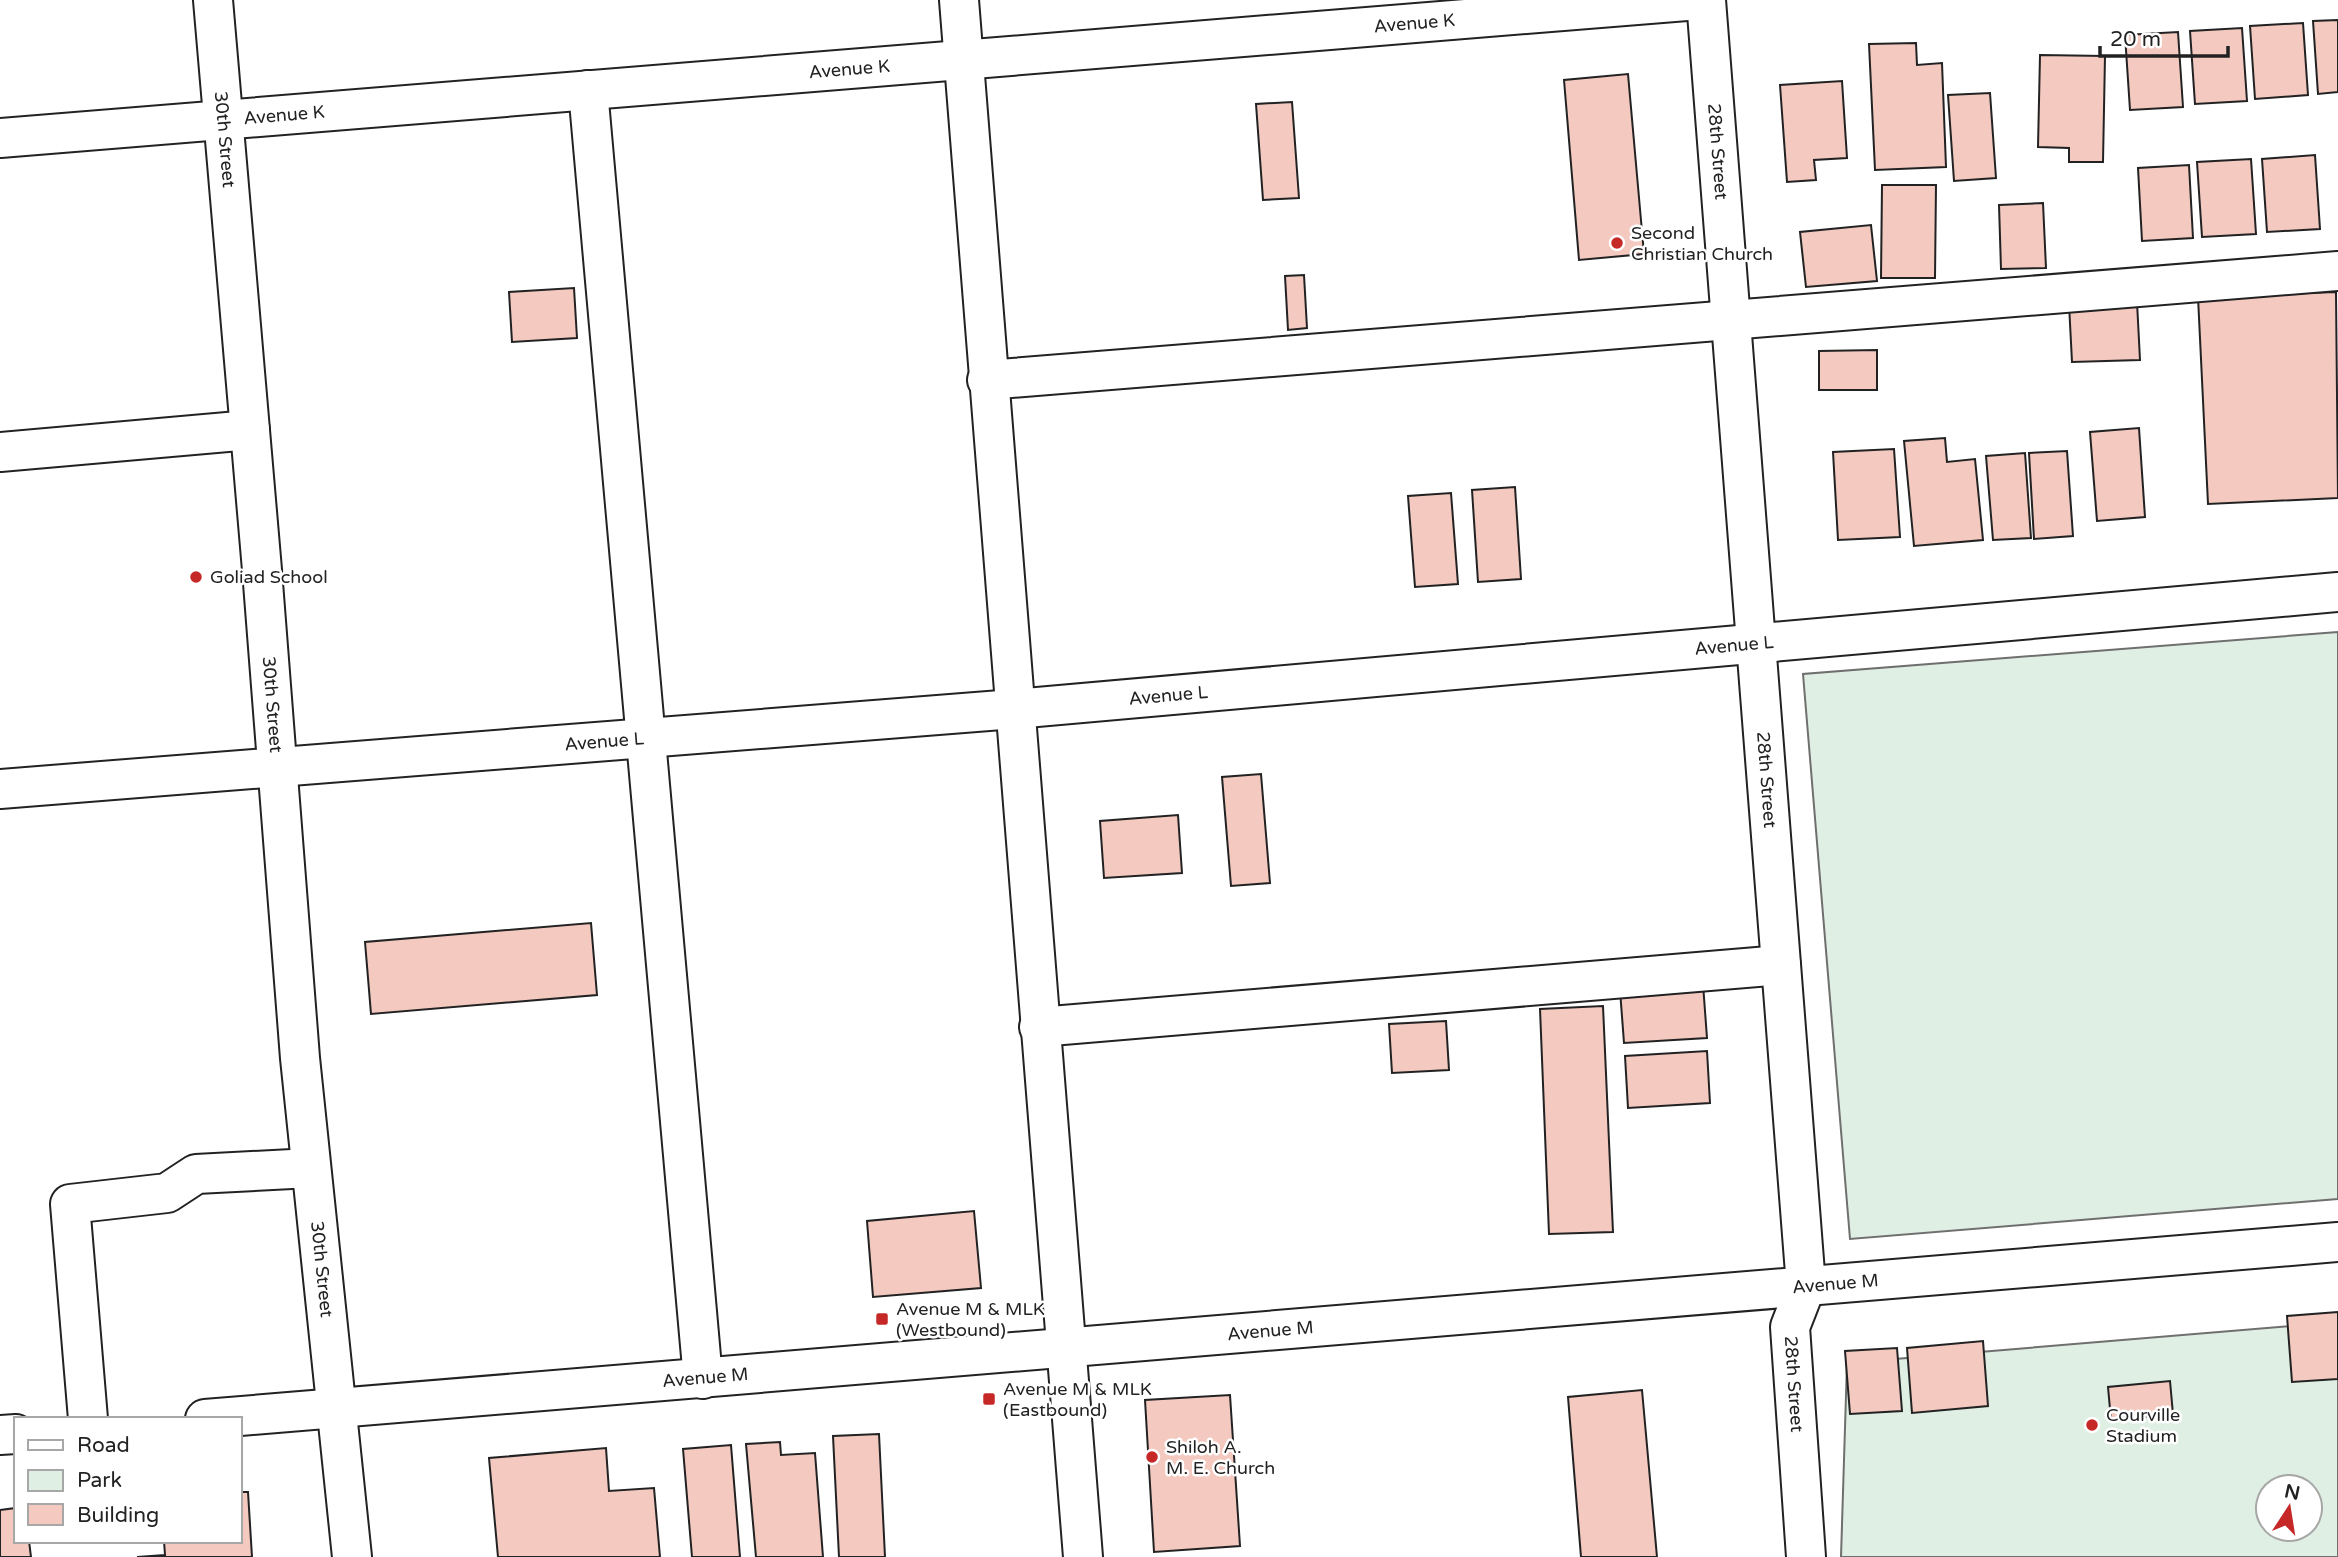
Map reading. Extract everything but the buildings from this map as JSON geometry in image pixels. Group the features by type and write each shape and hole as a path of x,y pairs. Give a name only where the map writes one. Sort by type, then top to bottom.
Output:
{"street":[{"name":"30th Street","path":"213,0 300,1058 352,1557"},
{"path":"959,0 987,380 1083,1557"},
{"name":"Avenue K","path":"0,138 1699,0"},
{"name":"28th Street","path":"1706,0 1806,1286 1790,1327 1806,1557"},
{"path":"588,90 703,1379"},
{"path":"987,380 2338,271"},
{"path":"0,452 250,430"},
{"name":"Avenue L","path":"0,789 1014,709 2338,592"},
{"path":"1040,1027 1781,965"},
{"path":"88,1417 70,1204 167,1194 196,1174 312,1168"},
{"name":"Avenue M","path":"229,1417 2338,1242"}],"green space":[{"path":"2338,632 2338,1199 1850,1239 1803,674"},
{"name":"Courville Stadium","path":"2338,1322 2338,1557 1841,1557 1847,1363"}],"place":[{"name":"Second Christian Church","path":"1617,243"},
{"name":"Goliad School","path":"196,577"},
{"name":"Avenue M & MLK (Westbound)","path":"882,1319"},
{"name":"Avenue M & MLK (Eastbound)","path":"989,1399"},
{"name":"Courville Stadium","path":"2092,1425"},
{"name":"Shiloh A. M. E. Church","path":"1152,1457"}]}
